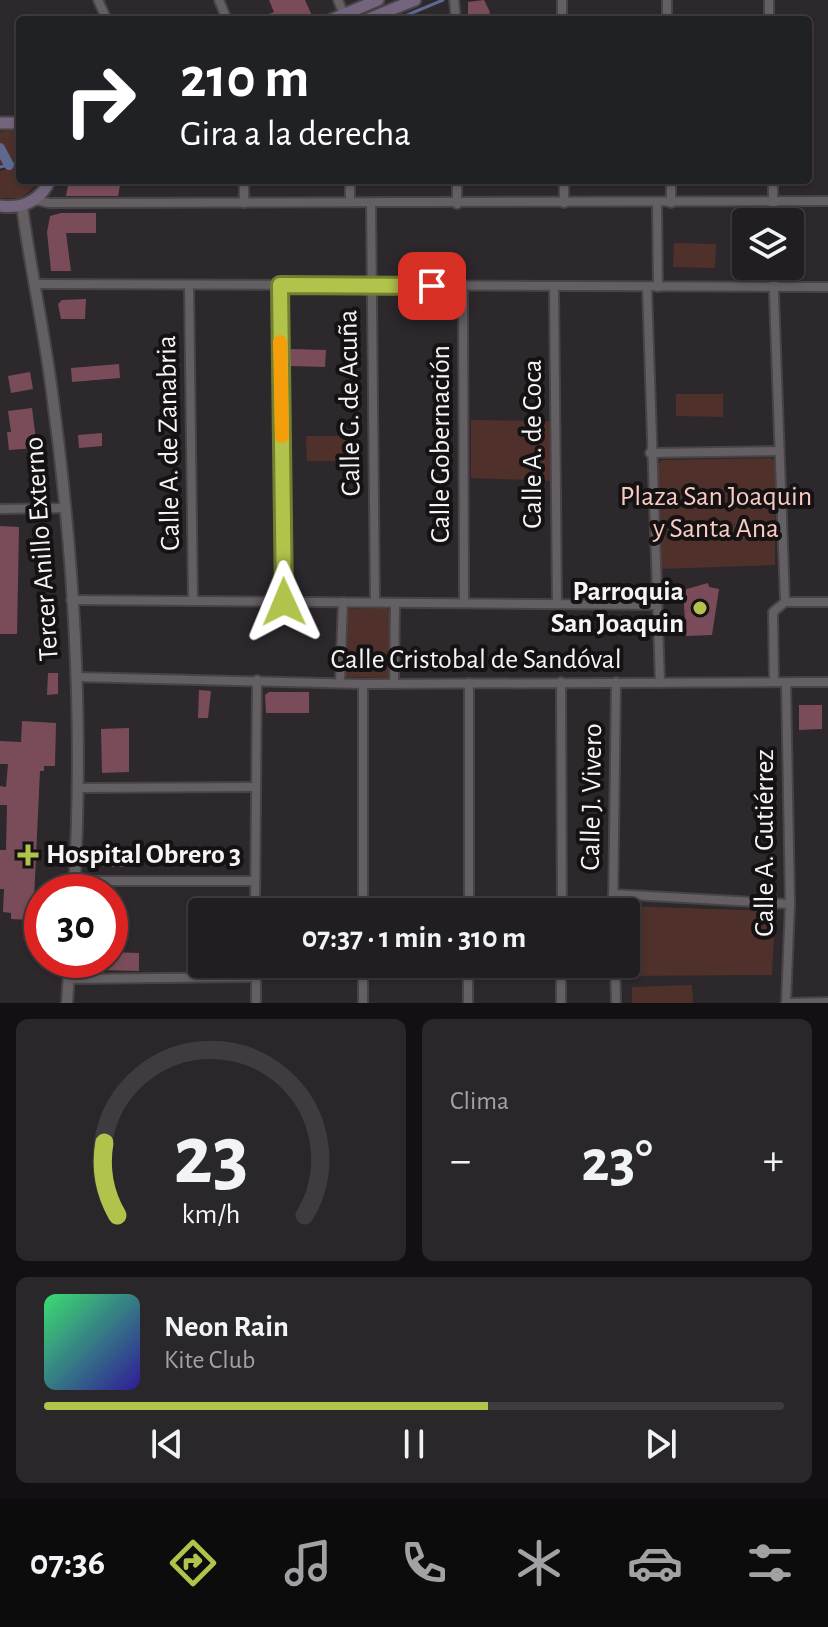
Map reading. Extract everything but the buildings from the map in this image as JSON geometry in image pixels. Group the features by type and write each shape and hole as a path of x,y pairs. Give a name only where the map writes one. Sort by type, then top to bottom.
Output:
{"main road":[{"path":"344,15 378,0"},
{"path":"376,16 415,0"},
{"path":"0,206 22,206 35,200 47,184"}],"street":[{"path":"338,0 344,15"},
{"path":"244,184 244,203"},
{"path":"350,184 350,202"},
{"path":"457,184 457,204"},
{"path":"564,184 564,203"},
{"path":"671,184 671,203"},
{"path":"773,184 774,208"},
{"path":"35,200 49,203 457,204 828,201"},
{"name":"Calle G. de Acuña","path":"371,203 375,602"},
{"path":"657,203 658,287"},
{"name":"Tercer Anillo Externo","path":"22,206 66,508 76,677 75,874"},
{"path":"772,280 785,602"},
{"path":"35,284 828,287"},
{"name":"Calle A. de Zanabria","path":"189,285 193,601"},
{"path":"280,285 284,602"},
{"name":"Calle Gobernación","path":"463,286 464,601"},
{"name":"Calle A. de Coca","path":"554,287 557,602"},
{"path":"647,287 650,453 660,683"},
{"path":"650,453 779,451"},
{"path":"0,509 66,508"},
{"path":"71,600 655,605"},
{"path":"340,683 343,602"},
{"path":"774,682 773,612 785,602 828,602"},
{"path":"394,683 395,603"},
{"name":"Calle Cristobal de Sandóval","path":"76,677 363,684 828,682"},
{"path":"255,898 257,680"},
{"path":"561,682 562,898"},
{"name":"Calle J. Vivero","path":"613,898 616,682"},
{"path":"469,683 469,898"},
{"name":"Calle A. Gutiérrez","path":"786,683 790,904 786,1003"},
{"path":"363,684 363,898"},
{"path":"78,788 255,787"},
{"path":"128,885 255,881"},
{"path":"613,894 790,904"},
{"path":"67,1003 69,979 188,978"},
{"path":"256,978 256,1003"},
{"path":"363,978 363,1003"},
{"path":"468,978 468,1003"},
{"path":"561,978 561,1003"},
{"path":"615,978 616,1003"},
{"path":"786,1003 828,1002"}],"green space":[{"path":"16,130 16,160 0,165 0,132"},
{"path":"16,166 16,184 37,184 21,198 0,198 0,171"},
{"path":"674,243 716,244 715,268 673,267"},
{"path":"676,394 723,394 723,417 676,416"},
{"path":"471,420 552,421 553,481 471,478"},
{"path":"306,436 350,436 350,461 307,461"},
{"name":"Plaza San Joaquin y Santa Ana","path":"771,458 776,462 775,565 659,569 657,464 662,460"},
{"path":"386,608 392,613 392,672 387,678 343,677 346,609"},
{"path":"640,907 775,911 772,975 640,976"},
{"path":"692,985 693,1003 632,1003 632,987"}],"waterway":[{"path":"405,16 443,0"},
{"path":"0,148 9,165"},
{"path":"0,167 16,163"}],"slow traffic":[{"path":"280,342 282,436"}],"place":[{"name":"Parroquia San Joaquin","path":"700,608"},
{"name":"Hospital Obrero 3","path":"28,855"}],"route":[{"path":"284,602 280,285 432,286"}]}
